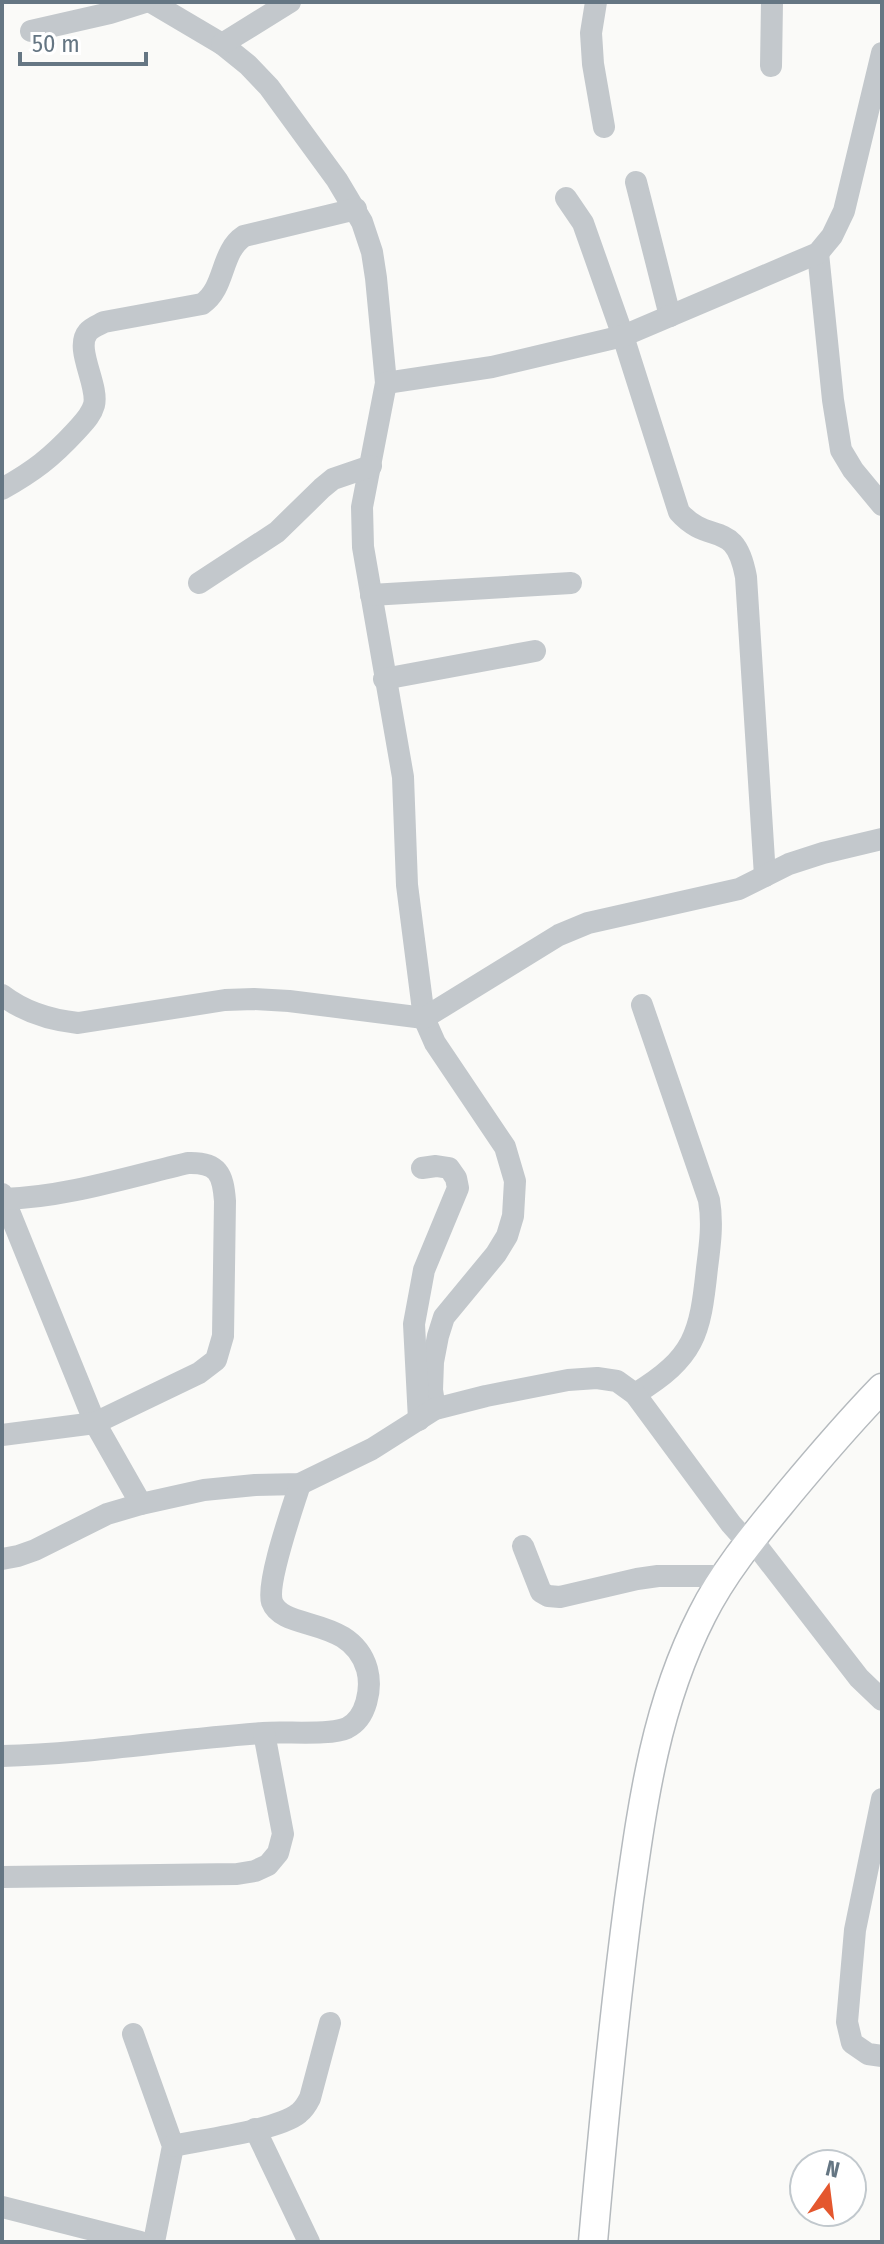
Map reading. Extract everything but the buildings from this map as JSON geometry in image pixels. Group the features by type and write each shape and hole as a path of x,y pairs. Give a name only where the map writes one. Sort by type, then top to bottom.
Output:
{"main road":[{"path":"593,2242 605,2099 623,1947 652,1758 670,1689 703,1614 748,1543 824,1451 882,1388"}],"street":[{"path":"31,31 148,2 222,44 269,87 337,180 356,209 372,252 386,383 361,526 384,679 403,777 407,885 424,1018 435,1043 505,1147 515,1181 513,1216 507,1236 441,1326 427,1415"},
{"path":"222,44 290,2"},
{"path":"596,2 591,33 604,127"},
{"path":"771,66 772,2"},
{"path":"386,383 492,367 623,336 818,253 832,236 844,211 882,53"},
{"path":"636,182 670,316"},
{"path":"566,198 583,223 679,512 690,524 730,539 742,558 746,577 765,876"},
{"path":"2,489 53,456 88,418 94,404 85,352 89,329 104,322 202,304 214,291 229,251 244,236 356,209"},
{"path":"818,253 841,450 882,505"},
{"path":"199,583 277,532 333,479 371,466"},
{"path":"371,595 571,583"},
{"path":"384,679 535,651"},
{"path":"3,1000 58,1021 78,1023 225,1000 254,999 424,1018 559,935 588,923 739,889 789,864 882,839"},
{"path":"635,1394 673,1368 689,1349 697,1332 703,1311 711,1214 698,1164 642,1005"},
{"path":"2,1435 95,1423 199,1373 216,1360 223,1336 225,1201 220,1173 211,1166 188,1163 60,1193 28,1198 3,1196 95,1423 141,1504"},
{"path":"422,1168 449,1168 458,1188 424,1270 414,1324 427,1415"},
{"path":"2,1559 35,1550 107,1514 141,1504 204,1490 300,1484 372,1449 427,1415 486,1396 568,1380 597,1378 617,1381 635,1394 748,1543 760,1550 859,1678 882,1700"},
{"path":"2,1756 51,1755 264,1733 336,1731 348,1728 356,1721 364,1709 370,1683 363,1659 343,1636 330,1629 293,1619 278,1610 272,1601 271,1588 278,1558 300,1484"},
{"path":"523,1546 541,1592 548,1596 560,1597 658,1576 725,1576"},
{"path":"2,1877 237,1874 268,1865 278,1853 283,1834 264,1733"},
{"path":"882,1799 855,1930 847,2022 852,2043 868,2054 882,2056"},
{"path":"173,2146 276,2124 297,2115 305,2107 312,2089 330,2023"},
{"path":"133,2034 173,2146 154,2242"},
{"path":"255,2129 309,2242"},
{"path":"2,2207 140,2242"}]}
